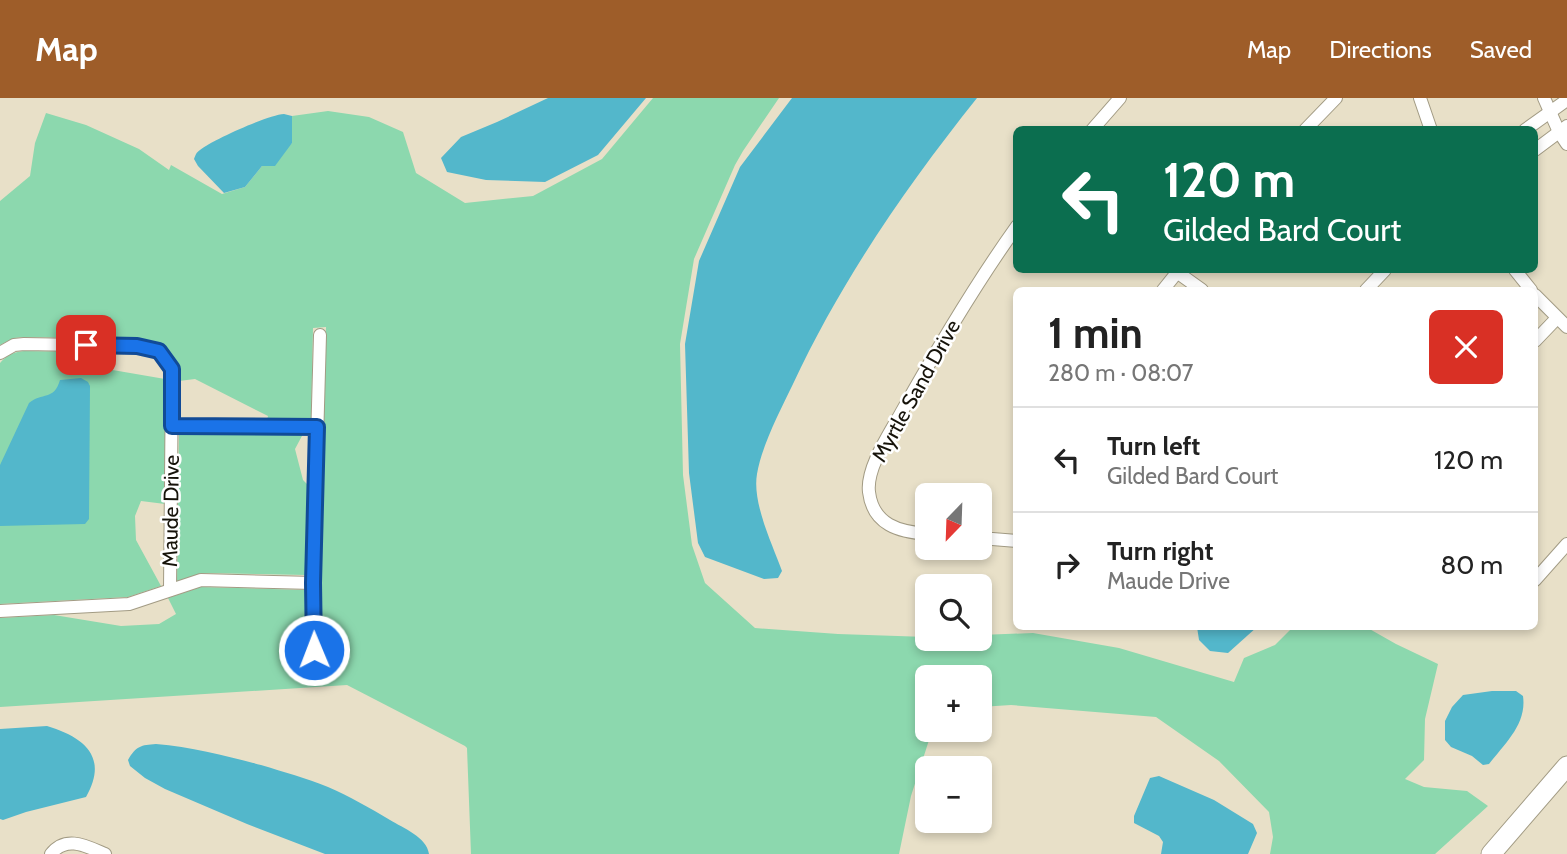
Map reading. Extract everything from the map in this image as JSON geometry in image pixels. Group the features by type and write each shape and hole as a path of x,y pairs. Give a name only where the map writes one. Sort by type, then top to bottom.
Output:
{"main road":[{"path":"1491,854 1567,765"},
{"path":"1485,854 1510,830"}],"street":[{"path":"1096,126 1120,98"},
{"path":"1309,126 1336,98"},
{"path":"1420,98 1430,126"},
{"path":"1544,98 1550,112 1563,129 1567,144"},
{"path":"1531,126 1567,100"},
{"path":"1538,148 1563,129"},
{"name":"Myrtle Sand Drive","path":"915,533 891,527 872,505 868,489 873,469 921,376 958,314 1013,232"},
{"path":"1181,273 1198,287"},
{"path":"1369,287 1382,273"},
{"path":"1517,273 1529,287"},
{"path":"1538,298 1562,323 1538,339"},
{"path":"314,650 313,583 320,335"},
{"name":"Maude Drive","path":"0,353 14,345 137,346 159,351 172,369 170,590"},
{"path":"172,426 317,427"},
{"path":"992,539 1013,540"},
{"path":"1538,577 1567,544"},
{"path":"0,611 129,604 201,580 313,583"},
{"path":"51,854 55,848 62,845 78,843 105,854"}],"green space":[{"path":"653,98 779,98 735,165 694,259 680,344 683,475 692,545 705,583 755,628 915,637 915,651 992,651 992,635 1033,633 1119,648 1234,682 1244,658 1275,645 1290,630 1371,630 1438,664 1425,719 1424,760 1405,779 1424,787 1467,791 1488,806 1435,854 1270,854 1273,837 1269,812 1219,761 1156,717 1011,705 992,706 992,665 915,665 915,742 928,742 924,756 915,756 915,784 899,854 471,854 467,748 347,685 0,707 0,618 54,615 121,626 159,624 176,614 168,598 201,587 306,590 307,658 320,656 319,576 326,327 313,328 311,420 267,420 268,416 195,379 179,381 177,365 160,344 138,339 25,337 14,338 0,345 0,201 30,176 35,143 46,113 86,125 139,149 169,170 171,165 222,194 245,187 262,166 292,143 292,116 328,111 369,117 403,132 416,173 465,203 533,196 602,159"},
{"path":"24,351 95,352 101,368 165,379 165,504 141,501 135,516 136,540 161,586 128,597 0,604 0,363 10,354"},
{"path":"179,433 303,434 295,449 303,480 309,486 306,575 202,573 177,581"}],"water":[{"path":"548,98 646,98 598,155 545,182 486,180 447,172 441,158 461,137"},
{"path":"792,98 977,98 876,236 832,308 772,428 759,463 756,485 764,523 782,571 778,578 764,579 705,557 698,543 689,473 685,344 699,261 740,167"},
{"path":"284,114 292,116 292,143 275,166 262,166 245,187 224,193 194,159 199,151 216,140 254,123"},
{"path":"81,378 90,386 89,519 85,524 0,526 0,465 29,403 51,394 60,380"},
{"path":"1198,630 1254,630 1228,653 1210,651 1199,640"},
{"path":"1516,691 1523,696 1522,715 1514,733 1489,764 1483,765 1472,756 1451,747 1445,740 1445,721 1452,707 1463,695"},
{"path":"47,726 82,743 94,760 95,771 86,797 0,819 0,729"},
{"path":"156,744 235,758 328,787 414,834 424,843 429,854 325,854 247,824 165,789 130,766 128,760 136,749"},
{"path":"1159,776 1214,800 1253,824 1257,833 1248,854 1161,854 1163,842 1159,836 1134,823 1134,816 1150,778"}],"route":[{"path":"86,345 137,346 159,351 172,369 172,426 317,427 314,650"}]}
